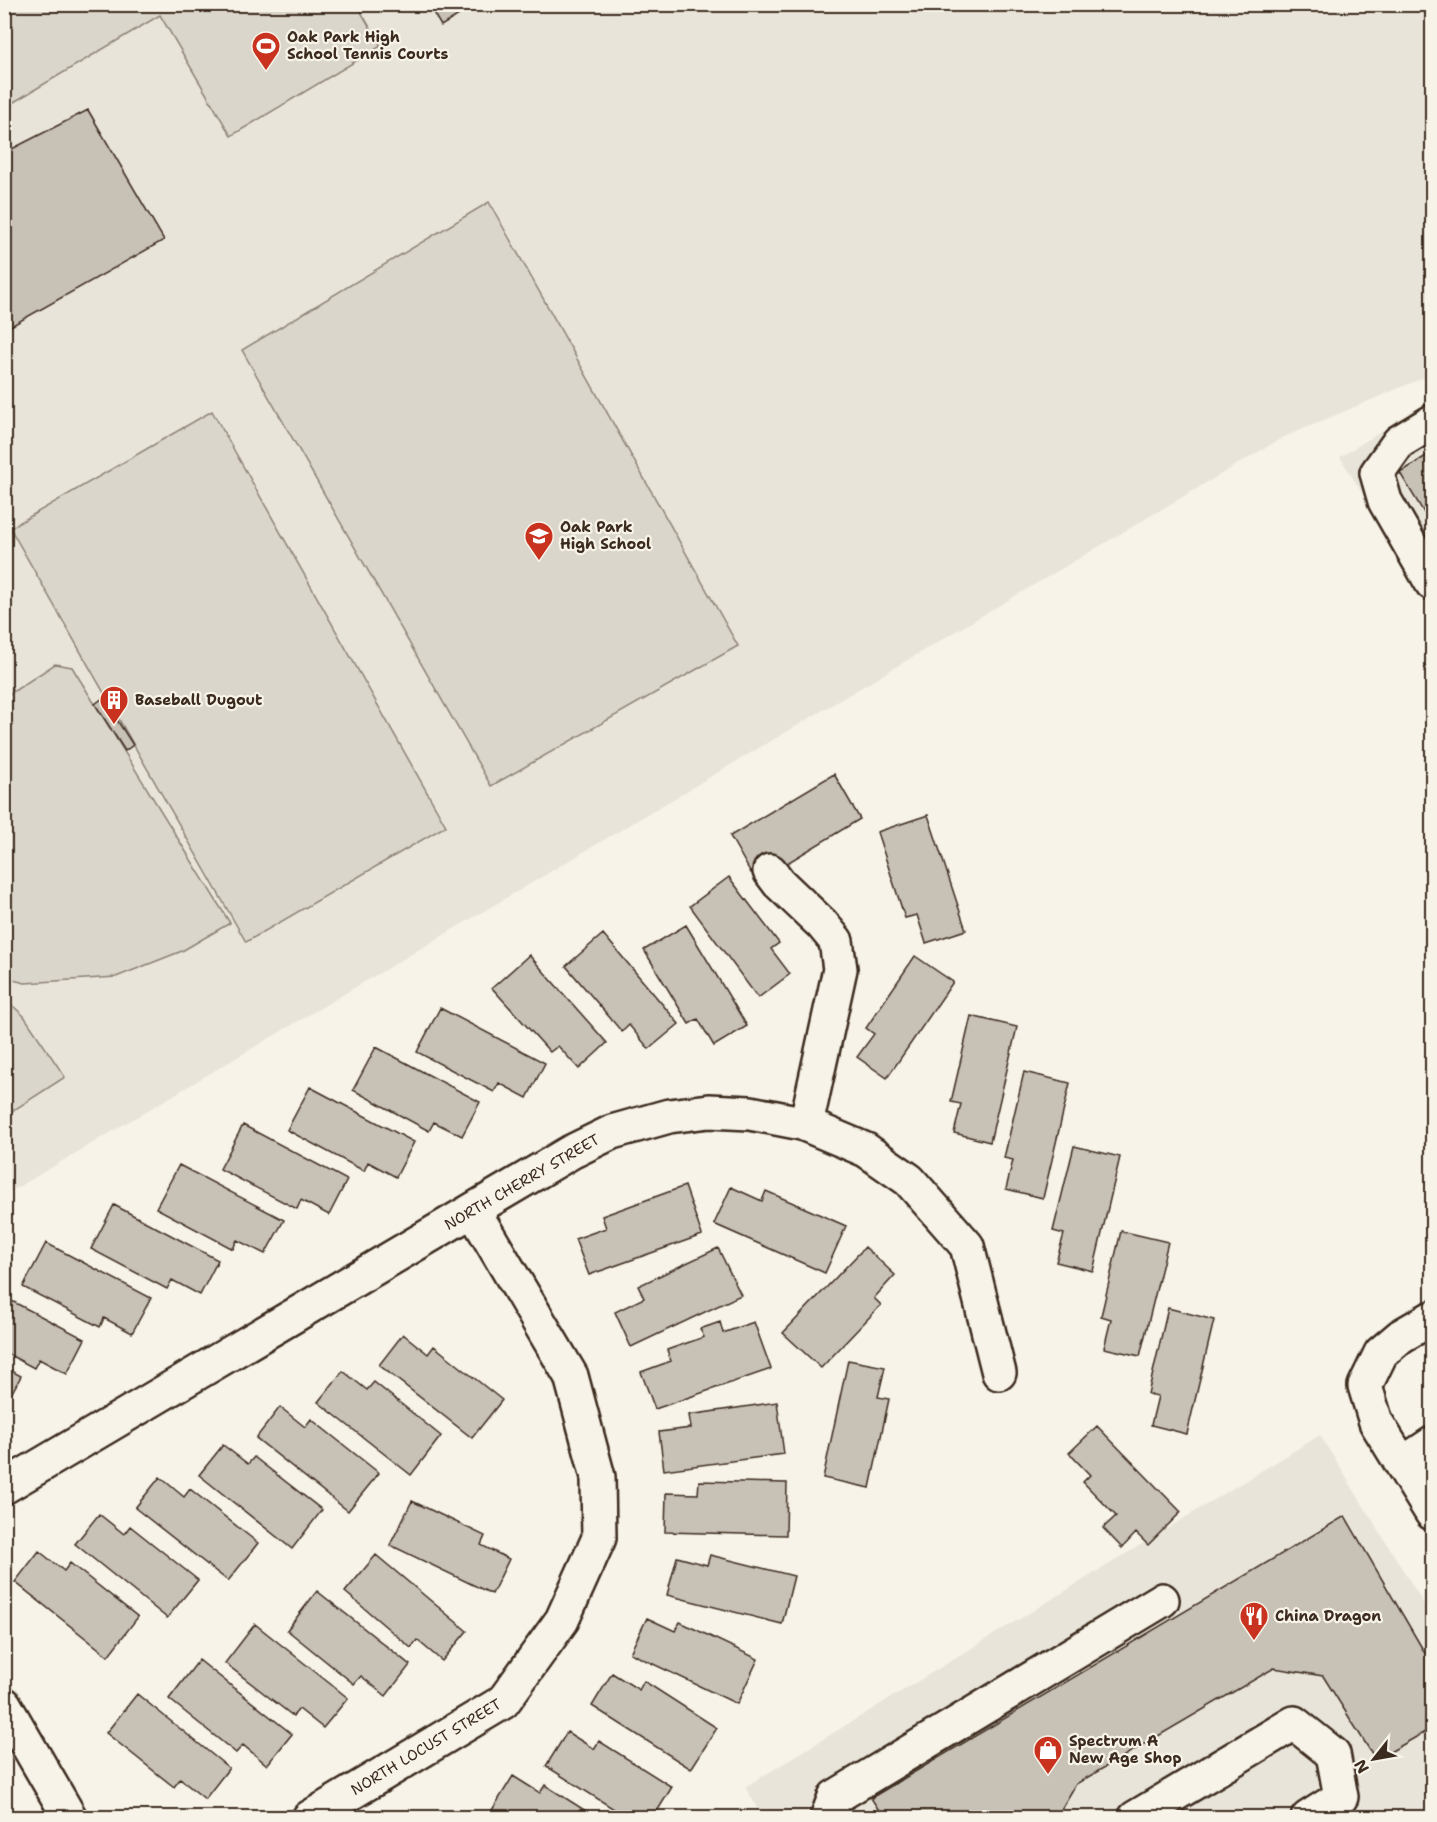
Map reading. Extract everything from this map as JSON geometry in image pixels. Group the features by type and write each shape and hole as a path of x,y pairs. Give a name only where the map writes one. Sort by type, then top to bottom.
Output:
{"street":[{"path":"1432,422 1399,442 1377,473 1385,501 1432,583"},
{"path":"770,871 836,941 840,969 806,1125"},
{"name":"NORTH CHERRY STREET","path":"4,1487 571,1152 612,1132 669,1116 709,1111 750,1113 806,1125 866,1150 909,1180 966,1246 999,1373"},
{"name":"NORTH LOCUST STREET","path":"309,1818 503,1702 562,1620 599,1538 598,1477 572,1376 473,1210"},
{"path":"1432,1318 1401,1335 1380,1353 1365,1386 1376,1422 1432,1513"},
{"path":"1402,1464 1432,1444"},
{"path":"827,1818 835,1797 1162,1600"},
{"path":"4,1704 70,1818"},
{"path":"1135,1818 1294,1723 1333,1754 1341,1797 1308,1818"}],"shaded area":[{"name":"Oak Park High School","path":"4,5 1432,5 1432,374 1282,438 5,1195"},
{"name":"Oak Park High School Tennis Courts","path":"4,5 357,5 381,46 231,136 160,15 9,105 4,98"},
{"path":"489,202 738,646 491,786 242,350"},
{"path":"1432,400 1432,607 1340,457"},
{"path":"212,411 446,826 246,942 10,528"},
{"path":"55,664 72,667 230,923 182,951 116,977 25,983 5,978 5,697"},
{"path":"4,998 24,1016 65,1077 5,1116"},
{"path":"1320,1435 1432,1617 1432,1817 763,1818 745,1787"}],"building":[{"path":"428,4 477,4 441,26"},
{"path":"88,110 164,240 4,330 4,153"},
{"path":"1432,452 1432,526 1400,473"},
{"name":"Baseball Dugout","path":"103,698 133,745 125,751 95,704"},
{"path":"834,774 860,819 784,865 779,856 751,873 730,836"},
{"path":"928,815 966,930 926,943 917,915 905,918 877,832"},
{"path":"729,877 779,943 771,949 790,974 758,998 690,906"},
{"path":"686,925 747,1026 714,1046 698,1019 689,1024 644,950"},
{"path":"603,934 679,1024 649,1049 629,1025 622,1032 566,966"},
{"path":"529,955 607,1043 579,1069 558,1046 550,1052 492,988"},
{"path":"915,956 953,982 887,1078 857,1057 874,1034 866,1028"},
{"path":"440,1008 545,1063 527,1098 499,1083 494,1092 417,1052"},
{"path":"971,1016 1017,1027 990,1142 954,1133 961,1104 951,1102"},
{"path":"376,1047 480,1102 462,1136 434,1122 429,1131 353,1090"},
{"path":"1024,1072 1070,1083 1043,1198 1006,1189 1013,1160 1004,1158"},
{"path":"310,1087 414,1142 396,1177 368,1162 364,1171 287,1130"},
{"path":"243,1125 347,1180 329,1215 301,1200 297,1209 220,1169"},
{"path":"1074,1146 1120,1157 1093,1271 1056,1262 1064,1234 1053,1231"},
{"path":"179,1165 284,1220 265,1254 237,1240 233,1249 156,1208"},
{"path":"685,1186 702,1235 589,1275 575,1239 606,1228 602,1216"},
{"path":"731,1187 762,1201 766,1191 846,1226 825,1273 714,1224"},
{"path":"114,1205 218,1260 200,1295 172,1280 167,1289 91,1249"},
{"path":"1121,1231 1168,1242 1140,1356 1104,1348 1111,1319 1101,1316"},
{"path":"46,1243 151,1298 132,1333 104,1318 100,1327 23,1287"},
{"path":"865,1247 895,1275 874,1298 881,1305 821,1368 783,1333"},
{"path":"718,1248 741,1295 631,1347 615,1312 644,1298 638,1286"},
{"path":"4,1297 85,1339 67,1374 39,1359 34,1368 4,1352"},
{"path":"1168,1308 1214,1320 1187,1434 1151,1425 1158,1396 1148,1394"},
{"path":"720,1322 723,1333 754,1322 771,1369 655,1409 641,1372 671,1361 667,1350 704,1337 700,1329"},
{"path":"403,1334 428,1354 434,1346 502,1400 472,1438 379,1365"},
{"path":"848,1360 885,1367 878,1397 889,1399 870,1488 823,1478"},
{"path":"4,1367 21,1376 4,1407"},
{"path":"343,1371 367,1390 374,1382 441,1436 411,1475 318,1402"},
{"path":"777,1402 784,1454 664,1470 659,1432 691,1428 689,1415"},
{"path":"280,1407 305,1427 311,1419 379,1473 348,1511 256,1438"},
{"path":"1097,1426 1181,1512 1148,1545 1136,1533 1122,1548 1103,1528 1116,1516 1083,1482 1090,1475 1069,1453"},
{"path":"223,1445 248,1464 254,1457 322,1510 292,1549 199,1475"},
{"path":"160,1477 184,1497 190,1489 258,1543 228,1581 135,1508"},
{"path":"699,1481 787,1483 786,1535 665,1532 666,1493 698,1494"},
{"path":"412,1501 485,1536 481,1545 509,1559 492,1594 390,1545"},
{"path":"99,1514 124,1534 130,1526 198,1580 167,1618 75,1544"},
{"path":"1345,1516 1432,1665 1432,1728 1376,1760 1323,1676 1274,1668 1076,1784 1056,1818 884,1818 871,1798"},
{"path":"39,1551 64,1571 70,1563 138,1617 108,1656 15,1582"},
{"path":"376,1555 467,1631 442,1661 417,1640 411,1648 345,1592"},
{"path":"710,1555 794,1576 782,1624 667,1595 677,1557 707,1565"},
{"path":"317,1591 410,1665 386,1696 361,1676 354,1684 287,1630"},
{"path":"647,1618 675,1631 680,1622 758,1659 737,1704 630,1653"},
{"path":"255,1624 348,1698 323,1728 299,1709 293,1716 225,1663"},
{"path":"199,1660 292,1734 267,1765 243,1745 236,1753 169,1699"},
{"path":"612,1673 639,1690 644,1681 717,1728 691,1769 592,1706"},
{"path":"137,1694 229,1768 205,1799 180,1779 174,1787 106,1733"},
{"path":"567,1732 594,1749 599,1741 672,1787 653,1818 628,1818 546,1766"},
{"path":"513,1776 540,1793 545,1785 597,1818 504,1818 492,1810"}],"place":[{"name":"Oak Park High School Tennis Courts","path":"266,72"},
{"name":"Oak Park High School","path":"539,562"},
{"name":"Baseball Dugout","path":"114,726"},
{"name":"China Dragon","path":"1254,1642"},
{"name":"Spectrum A New Age Shop","path":"1048,1776"}]}
